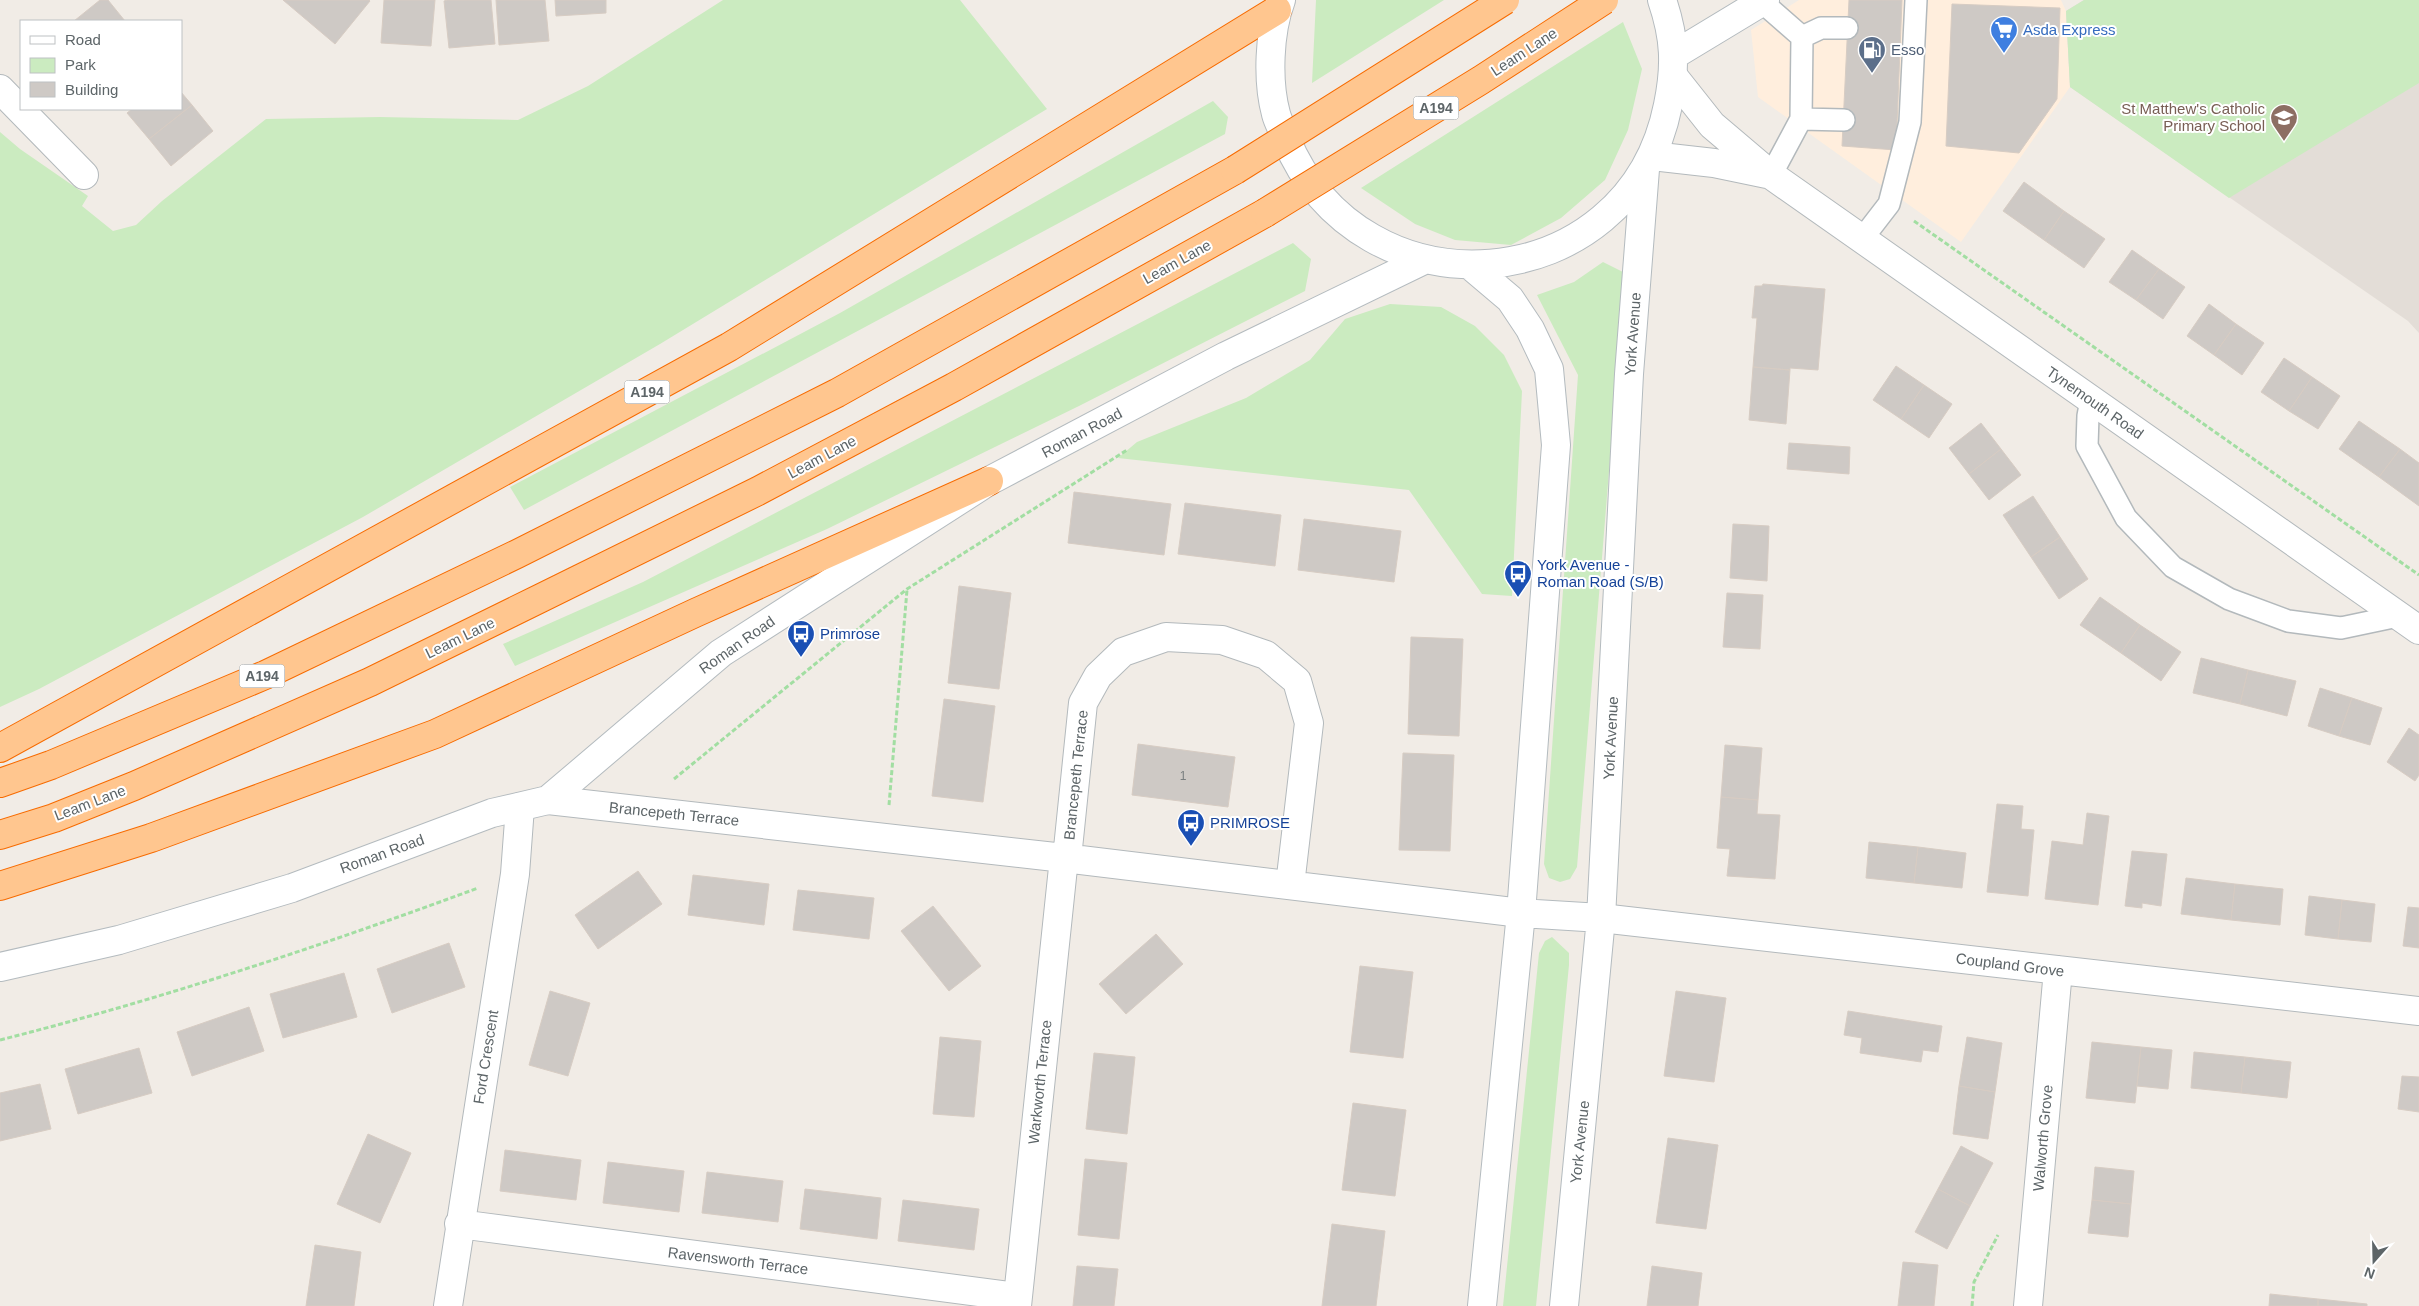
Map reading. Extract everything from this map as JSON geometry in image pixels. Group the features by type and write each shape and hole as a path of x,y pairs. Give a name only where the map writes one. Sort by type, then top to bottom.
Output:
{"highway":[{"name":"A194","path":"0,783 51,765 265,675 517,554 837,393 1235,170 1505,0"},
{"name":"Leam Lane","path":"0,836 54,818 134,786 370,682 758,491 954,387 1265,213 1481,80 1604,0"},
{"name":"A194","path":"0,748 729,347 1279,5"},
{"path":"0,886 152,838 435,734 695,613 990,482"}],"street":[{"path":"1279,5 1270,60 1276,113 1297,164 1332,209 1381,244 1424,260 1471,266 1509,263 1547,252 1582,234 1613,209 1648,163 1663,130 1674,66 1671,25 1662,0"},
{"path":"1674,66 1763,1"},
{"name":"Tynemouth Road","path":"1674,66 1712,125 1771,175 2408,623"},
{"path":"0,88 20,109"},
{"path":"21,110 84,175"},
{"name":"Tynemouth Road","path":"1648,163 1714,163 1771,175"},
{"name":"York Avenue","path":"1564,1306 1602,918 1629,374 1648,163"},
{"name":"Roman Road","path":"0,967 119,940 292,888 492,813 548,800 721,653 990,482 1226,356 1424,260"},
{"path":"1471,266 1510,299 1530,329 1549,369 1556,445 1521,913 1482,1306"},
{"name":"Brancepeth Terrace","path":"1066,858 1083,704 1098,676 1123,652 1166,638 1222,640 1266,655 1297,681 1309,723 1290,885"},
{"name":"Brancepeth Terrace","path":"548,800 1066,858 1521,913"},
{"name":"Ford Crescent","path":"448,1306 459,1224 515,874 520,807"},
{"name":"Warkworth Terrace","path":"1017,1302 1066,858"},
{"name":"Coupland Grove","path":"1521,913 1602,918 2419,1011"},
{"name":"Walworth Grove","path":"2028,1306 2058,970"},
{"name":"Ravensworth Terrace","path":"459,1224 1017,1302"}],"lane":[{"path":"1862,239 1889,204 1904,122 1907,29 1916,0"},
{"path":"1763,1 1802,37 1801,119 1771,175"},
{"path":"1802,37 1821,28 1847,28"},
{"path":"1801,119 1844,120"},
{"path":"2091,400 2088,416 2087,446 2126,518 2173,567 2228,599 2288,621 2341,628 2408,623"}],"path":[{"path":"1889,204 2419,575"},
{"path":"637,810 907,589 1128,449"},
{"path":"886,838 907,589"},
{"path":"0,1040 74,1021 351,935 515,874"}],"shaded area":[{"path":"1799,0 2061,0 2066,11 2070,87 1961,242 1758,97 1751,30"},
{"name":"St Matthew's Catholic Primary School","path":"2084,0 2419,0 2419,333 2408,321 2070,87 2066,11"}],"green space":[{"path":"723,0 960,0 1047,109 660,344 363,517 39,689 0,707 0,132 20,149 88,196 82,206 113,231 136,225 162,201 266,119 380,117 518,120 588,86"},
{"path":"1316,0 1444,0 1312,83"},
{"name":"St Matthew's Catholic Primary School","path":"2084,0 2419,0 2419,83 2229,198 2070,87 2066,11"},
{"path":"1623,22 1642,69 1628,130 1605,180 1561,218 1511,245 1455,240 1415,224 1361,188"},
{"path":"1213,101 1228,117 1225,134 524,510 510,487 840,313"},
{"path":"1293,243 1311,259 1305,291 1079,406 827,529 515,666 503,644 643,582"},
{"path":"1603,262 1625,273 1577,867 1570,879 1560,882 1549,878 1544,864 1578,375 1537,295 1574,282"},
{"path":"1390,304 1441,307 1475,326 1504,355 1522,391 1512,596 1482,594 1409,490 1118,458 1137,442 1246,398 1310,360 1345,319"},
{"path":"1552,937 1569,953 1569,965 1536,1306 1503,1306 1539,953 1545,941"}],"building":[{"path":"100,0 108,0 124,20 75,20"},
{"path":"283,0 369,0 370,1 335,44"},
{"path":"384,0 435,0 431,46 381,43"},
{"path":"491,0 495,44 449,48 444,1"},
{"path":"496,0 545,0 549,41 499,45"},
{"path":"555,0 606,0 606,13 556,16"},
{"name":"Esso","path":"1849,0 1902,0 1896,150 1842,146"},
{"name":"Asda Express","path":"1952,4 2060,8 2057,99 2019,153 1946,146"},
{"path":"182,93 192,105 149,139 127,113 131,110 182,110"},
{"path":"192,105 213,131 171,166 149,139"},
{"path":"2024,182 2064,211 2044,240 2003,211"},
{"path":"2064,211 2105,239 2084,268 2044,240"},
{"path":"2132,250 2159,269 2136,300 2109,282"},
{"path":"2159,269 2185,287 2163,319 2136,300"},
{"path":"1763,284 1825,289 1818,370 1753,367 1757,318 1752,318 1755,286 1762,286"},
{"path":"2209,304 2236,324 2214,355 2187,336"},
{"path":"2236,324 2264,343 2242,375 2214,355"},
{"path":"2284,358 2312,377 2289,411 2261,392"},
{"path":"1896,366 1924,385 1901,419 1873,400"},
{"path":"1753,367 1790,370 1786,424 1749,420"},
{"path":"2312,377 2340,396 2318,429 2289,411"},
{"path":"1924,385 1952,404 1929,438 1901,419"},
{"path":"2359,421 2400,449 2379,477 2339,449"},
{"path":"1981,423 2001,449 1969,474 1949,448"},
{"path":"1789,443 1850,447 1849,474 1787,469"},
{"path":"2001,449 2021,475 1989,500 1969,474"},
{"path":"2400,449 2419,463 2419,506 2379,477"},
{"path":"1074,492 1171,504 1164,555 1068,543"},
{"path":"2033,496 2060,537 2031,557 2003,515"},
{"path":"1185,503 1281,515 1275,566 1178,554"},
{"path":"1304,519 1401,531 1394,582 1298,570"},
{"path":"1733,524 1769,526 1767,581 1730,578"},
{"path":"2060,537 2088,579 2059,599 2031,557"},
{"path":"959,586 1011,593 999,689 948,683"},
{"path":"1727,593 1763,595 1760,649 1723,647"},
{"path":"2100,597 2140,625 2121,653 2080,625"},
{"path":"2140,625 2181,652 2161,681 2121,653"},
{"path":"1411,637 1463,639 1459,736 1408,734"},
{"path":"2201,658 2248,670 2240,704 2193,693"},
{"path":"2248,670 2296,681 2287,716 2240,704"},
{"path":"2320,688 2352,698 2339,736 2308,726"},
{"path":"2352,698 2382,708 2370,745 2339,736"},
{"path":"944,699 995,706 983,802 932,796"},
{"path":"2409,728 2419,735 2419,775 2415,781 2387,762"},
{"path":"1138,744 1235,757 1228,807 1132,795"},
{"path":"1725,745 1762,748 1758,800 1721,797"},
{"path":"1403,753 1454,755 1450,851 1399,850"},
{"path":"1721,797 1758,800 1757,814 1780,815 1775,879 1727,876 1730,849 1717,848"},
{"path":"1997,804 2023,806 2021,829 2034,830 2028,896 1987,892"},
{"path":"2087,813 2109,816 2098,905 2045,899 2052,841 2083,845"},
{"path":"1869,842 1918,847 1914,883 1866,878"},
{"path":"1918,847 1966,853 1962,888 1914,883"},
{"path":"2132,851 2167,854 2161,906 2142,903 2142,908 2125,906"},
{"path":"638,871 662,904 598,949 575,915"},
{"path":"693,875 769,884 764,925 688,915"},
{"path":"2186,878 2235,884 2231,920 2181,914"},
{"path":"2235,884 2283,889 2280,925 2231,920"},
{"path":"798,890 874,898 869,939 793,930"},
{"path":"2309,896 2342,900 2338,939 2305,935"},
{"path":"2342,900 2375,904 2371,942 2338,939"},
{"path":"933,906 981,966 949,991 901,931"},
{"path":"2408,907 2419,908 2419,948 2403,946"},
{"path":"1156,934 1183,964 1126,1014 1099,984"},
{"path":"449,943 465,987 392,1013 377,969"},
{"path":"1360,966 1413,972 1403,1058 1350,1052"},
{"path":"344,973 357,1017 283,1038 270,994"},
{"path":"550,991 590,1003 568,1076 529,1065"},
{"path":"1676,991 1726,998 1714,1082 1664,1076"},
{"path":"249,1007 264,1051 192,1076 177,1032"},
{"path":"1848,1011 1942,1026 1938,1052 1923,1050 1921,1062 1860,1053 1862,1038 1844,1035"},
{"path":"940,1037 981,1041 974,1117 933,1114"},
{"path":"1967,1037 2002,1043 1995,1092 1959,1086"},
{"path":"2092,1042 2141,1047 2135,1103 2086,1098"},
{"path":"2141,1047 2172,1050 2168,1089 2137,1086"},
{"path":"139,1048 152,1093 78,1114 65,1069"},
{"path":"2194,1052 2245,1057 2241,1093 2191,1088"},
{"path":"1094,1053 1135,1057 1127,1134 1086,1129"},
{"path":"2245,1057 2291,1062 2287,1098 2241,1093"},
{"path":"2402,1076 2419,1077 2419,1112 2398,1109"},
{"path":"40,1084 51,1129 0,1141 0,1093"},
{"path":"1959,1086 1995,1092 1988,1139 1953,1134"},
{"path":"1353,1103 1406,1110 1395,1196 1342,1190"},
{"path":"368,1134 411,1153 380,1223 337,1204"},
{"path":"1668,1138 1718,1145 1706,1229 1656,1223"},
{"path":"1961,1146 1993,1163 1970,1206 1938,1189"},
{"path":"505,1150 581,1160 576,1200 500,1191"},
{"path":"1085,1159 1127,1163 1119,1239 1078,1235"},
{"path":"608,1162 684,1171 679,1212 603,1203"},
{"path":"2095,1167 2134,1171 2131,1204 2092,1200"},
{"path":"707,1172 783,1181 778,1222 702,1213"},
{"path":"805,1189 881,1198 877,1239 800,1229"},
{"path":"1938,1189 1970,1206 1947,1249 1915,1232"},
{"path":"903,1200 979,1209 974,1250 898,1241"},
{"path":"2092,1200 2131,1204 2128,1237 2088,1233"},
{"path":"1332,1224 1385,1231 1376,1306 1322,1306"},
{"path":"315,1245 361,1252 354,1306 306,1306"},
{"path":"1903,1262 1938,1265 1934,1306 1898,1306"},
{"path":"1077,1266 1118,1269 1114,1306 1073,1306"},
{"path":"1652,1266 1702,1273 1698,1306 1647,1306"},
{"path":"2270,1294 2318,1299 2318,1306 2269,1306"},
{"path":"2318,1299 2367,1304 2367,1306 2318,1306"}],"place":[{"name":"Asda Express","path":"2004,54"},
{"name":"Esso","path":"1872,74"},
{"name":"St Matthew's Catholic Primary School","path":"2284,142"},
{"name":"York Avenue - Roman Road (S/B)","path":"1518,598"},
{"name":"Primrose","path":"801,658"},
{"name":"PRIMROSE","path":"1191,847"}]}
